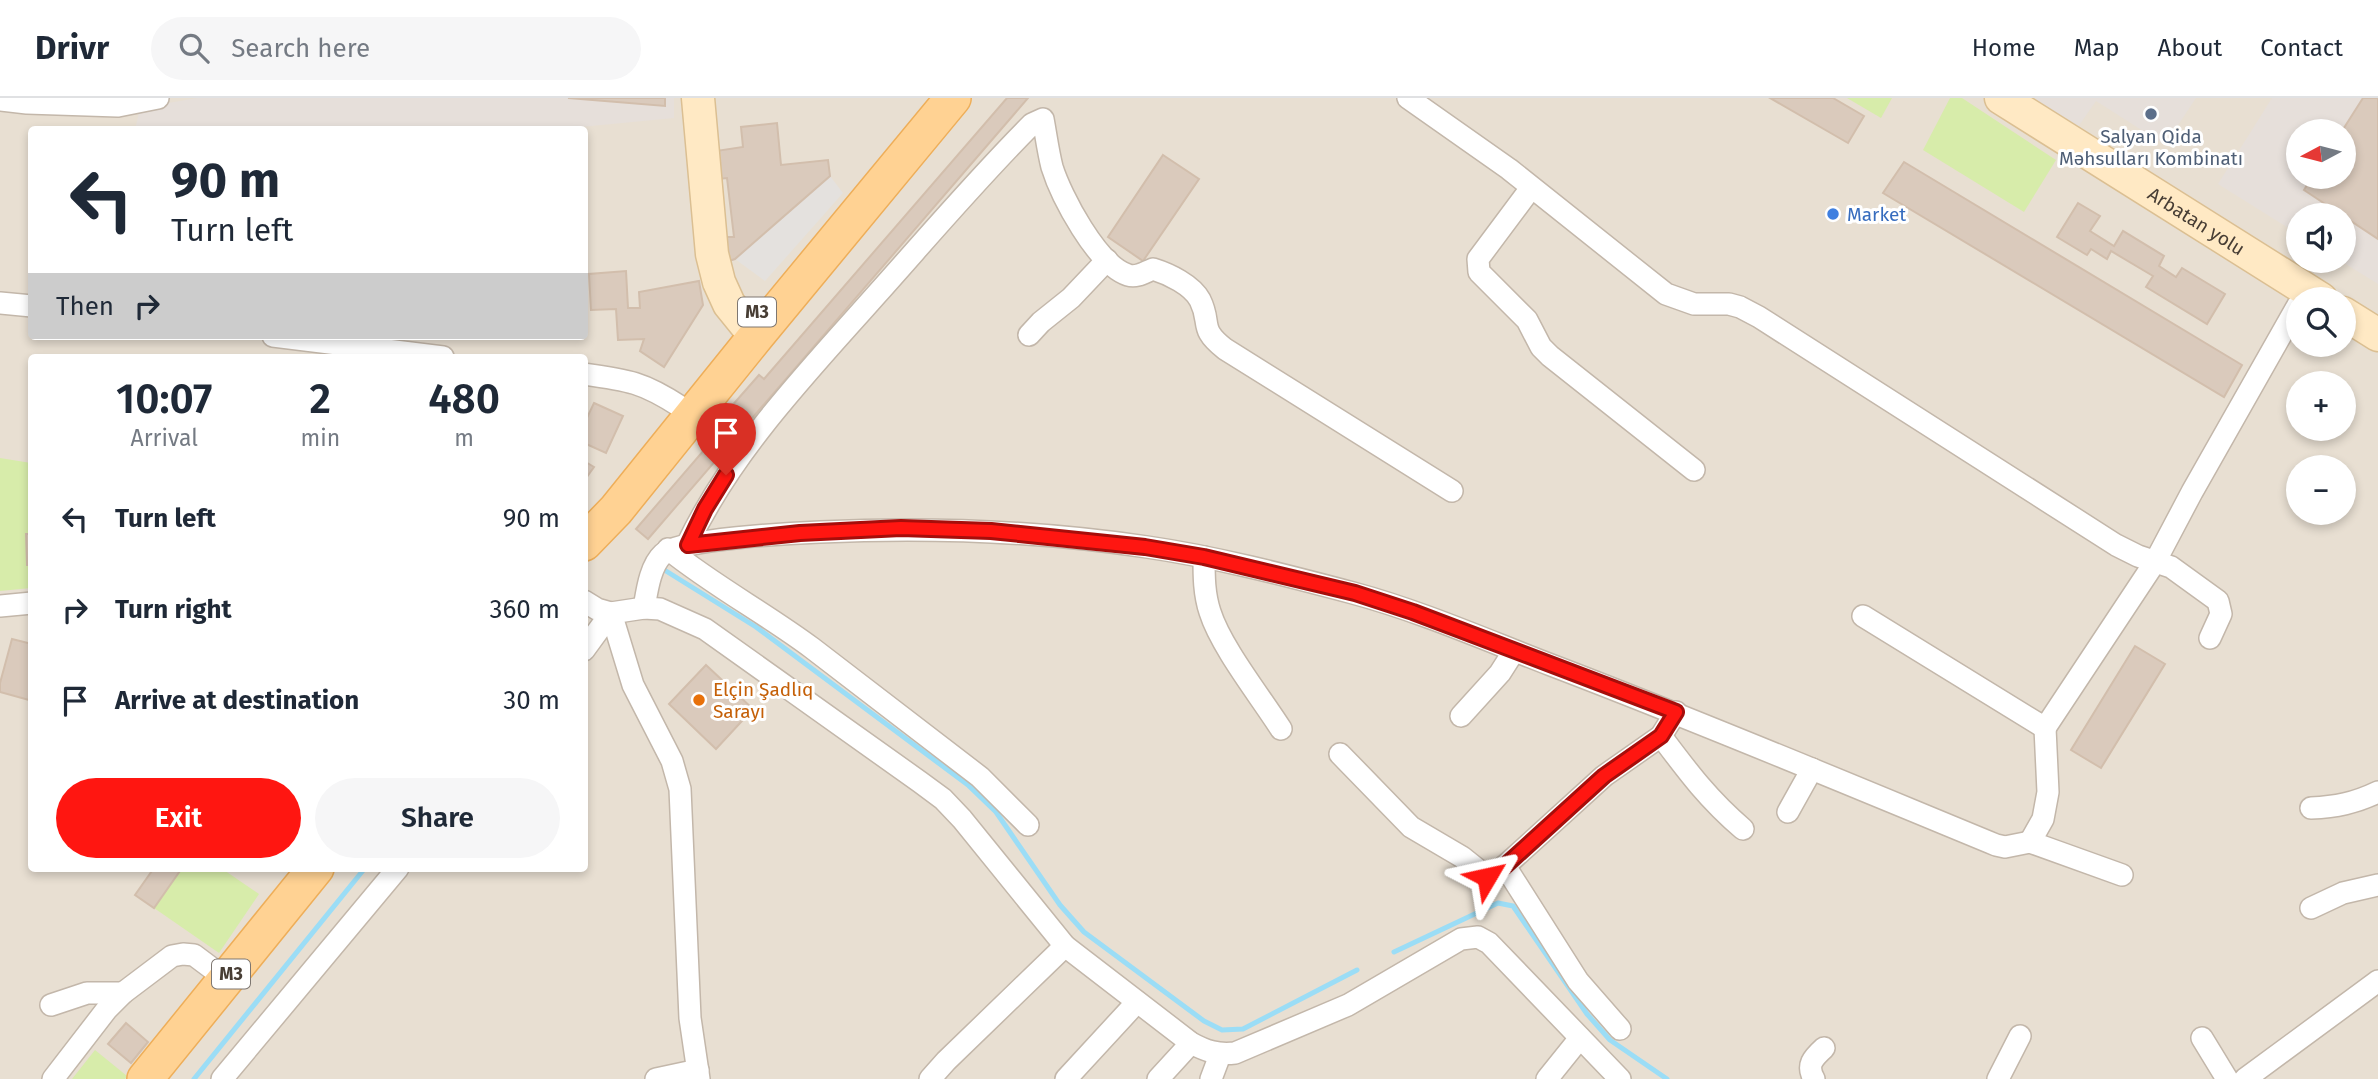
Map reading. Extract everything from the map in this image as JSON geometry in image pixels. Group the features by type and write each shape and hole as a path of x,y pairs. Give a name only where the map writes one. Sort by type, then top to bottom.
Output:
{"main road":[{"path":"698,98 712,254 719,282 729,304 747,325"},
{"name":"M3","path":"588,524 747,325 934,98"},
{"path":"588,539 616,510 953,98"},
{"name":"Arbatan yolu","path":"2001,98 2289,287"},
{"path":"2356,321 2378,335"},
{"name":"M3","path":"145,1079 313,872"}],"street":[{"path":"0,100 118,106 158,98"},
{"path":"1408,98 1509,169 1666,294 1694,304 1729,304 1741,307 2116,545 2171,567 2188,578 2218,601 2221,614 2210,638"},
{"path":"678,547 752,438 969,192 1032,124 1043,119 1052,166 1060,188 1075,218 1107,260 1127,275 1138,276 1153,269 1163,272 1194,291 1201,302 1207,330 1225,349 1452,491"},
{"path":"1531,188 1478,259 1479,272 1527,320 1541,347 1550,356 1694,470"},
{"path":"1029,335 1071,298 1107,260"},
{"path":"0,303 28,306"},
{"path":"2030,842 2043,819 2049,792 2045,728 2155,562 2192,492 2286,332"},
{"path":"300,340 396,354"},
{"path":"588,375 636,382 654,389 681,407"},
{"path":"644,608 654,568 660,556 678,547 800,533 901,528 991,531 1145,547 1204,557 1355,593 1413,612 1676,712 1996,845 2005,847 2030,842 2122,875"},
{"path":"678,547 700,575 790,631 980,777 1028,825"},
{"path":"1204,557 1204,582 1209,611 1218,633 1281,729"},
{"path":"0,606 28,603"},
{"path":"588,603 611,613 644,608 668,611 705,629 943,799 1065,946 1191,1043 1220,1055 1235,1053 1327,1016 1461,939 1478,937 1489,943 1620,1079"},
{"path":"588,645 611,613"},
{"path":"611,613 633,685 672,761 680,789 690,1018 698,1074 656,1079"},
{"path":"1863,616 2045,728"},
{"path":"1461,716 1500,673 1514,651"},
{"path":"1340,754 1410,827 1462,857 1487,877 1494,876 1604,776 1661,736 1676,712"},
{"path":"1661,736 1699,787 1743,829"},
{"path":"1788,812 1812,769"},
{"path":"2311,808 2353,804 2378,792"},
{"path":"1505,866 1578,981 1620,1029"},
{"path":"222,1079 395,872"},
{"path":"2311,908 2343,893 2378,885"},
{"path":"930,1079 1065,946"},
{"path":"53,1079 107,1009 123,993 172,956 194,955 226,979"},
{"path":"2245,1079 2378,981"},
{"path":"51,1005 87,993 123,993"},
{"path":"1066,1079 1137,1002"},
{"path":"1998,1079 2020,1036"},
{"path":"1546,1079 1580,1038"},
{"path":"2202,1038 2227,1079"},
{"path":"1158,1079 1191,1043"},
{"path":"1814,1079 1810,1064 1813,1057 1824,1048"},
{"path":"1211,1079 1220,1055"}],"shaded area":[{"path":"0,98 2378,98 2378,1079 0,1079"},
{"path":"197,98 674,98 674,118 588,126 136,126 140,108"},
{"name":"Salyan Qida Məhsulları Kombinatı","path":"2033,98 2196,98 2165,145 2096,101 2078,127"},
{"path":"2272,98 2378,98 2378,284 2356,270 2356,203 2286,203 2286,226 2218,184"},
{"path":"830,176 843,193 765,281 735,259"}],"green space":[{"path":"1847,98 1892,98 1881,118"},
{"path":"1950,98 1962,98 2056,160 2024,212 1923,150"},
{"path":"0,458 28,463 28,588 0,591"},
{"path":"179,872 227,872 259,894 219,953 154,908"},
{"path":"95,1050 127,1076 125,1079 72,1079"}],"building":[{"path":"568,98 665,98 665,106"},
{"path":"1007,98 1028,98 648,539 636,529 736,413 730,408 759,375 764,379"},
{"path":"1770,98 1833,98 1864,116 1848,143"},
{"path":"2363,98 2378,98 2378,239 2356,224 2356,203 2324,203 2304,190 2356,189 2356,119 2350,119"},
{"path":"777,123 781,165 828,160 830,176 735,259 729,261 725,237 734,237 727,178 719,179 716,151 743,147 741,127"},
{"path":"1163,155 1199,179 1143,261 1108,237"},
{"path":"1904,162 2242,365 2224,397 1883,193"},
{"path":"2078,203 2100,216 2090,231 2114,246 2123,231 2164,256 2159,266 2176,277 2182,268 2225,294 2207,324 2146,287 2153,276 2111,251 2107,259 2091,249 2087,255 2057,237"},
{"path":"626,271 628,308 640,308 639,292 699,281 703,305 664,367 640,351 644,339 618,340 616,309 591,310 589,274"},
{"path":"594,403 623,416 606,453 588,445 588,416"},
{"path":"588,463 594,467 588,475"},
{"path":"26,534 28,534 28,565"},
{"path":"12,639 28,643 28,700 0,692"},
{"path":"2135,646 2165,664 2101,768 2071,750"},
{"path":"706,665 753,709 716,749 669,704"},
{"path":"151,872 179,872 154,908 135,895"},
{"path":"126,1023 148,1042 131,1063 108,1044"}],"waterway":[{"path":"666,571 756,627 968,785 996,812 1060,905 1084,932 1204,1021 1222,1030 1243,1029 1357,970"},
{"path":"194,1079 362,872"},
{"path":"1394,952 1498,903 1513,906 1587,1014 1610,1040 1667,1079"}],"place":[{"name":"Salyan Qida Məhsulları Kombinatı","path":"2151,114"},
{"name":"Market","path":"1833,214"},
{"name":"Elçin Şadlıq Sarayı","path":"699,700"}],"route":[{"path":"726,475 705,509 688,545 800,533 901,528 991,531 1145,547 1204,557 1355,593 1413,612 1676,712 1661,736 1615,766 1494,876 1487,877"}]}
